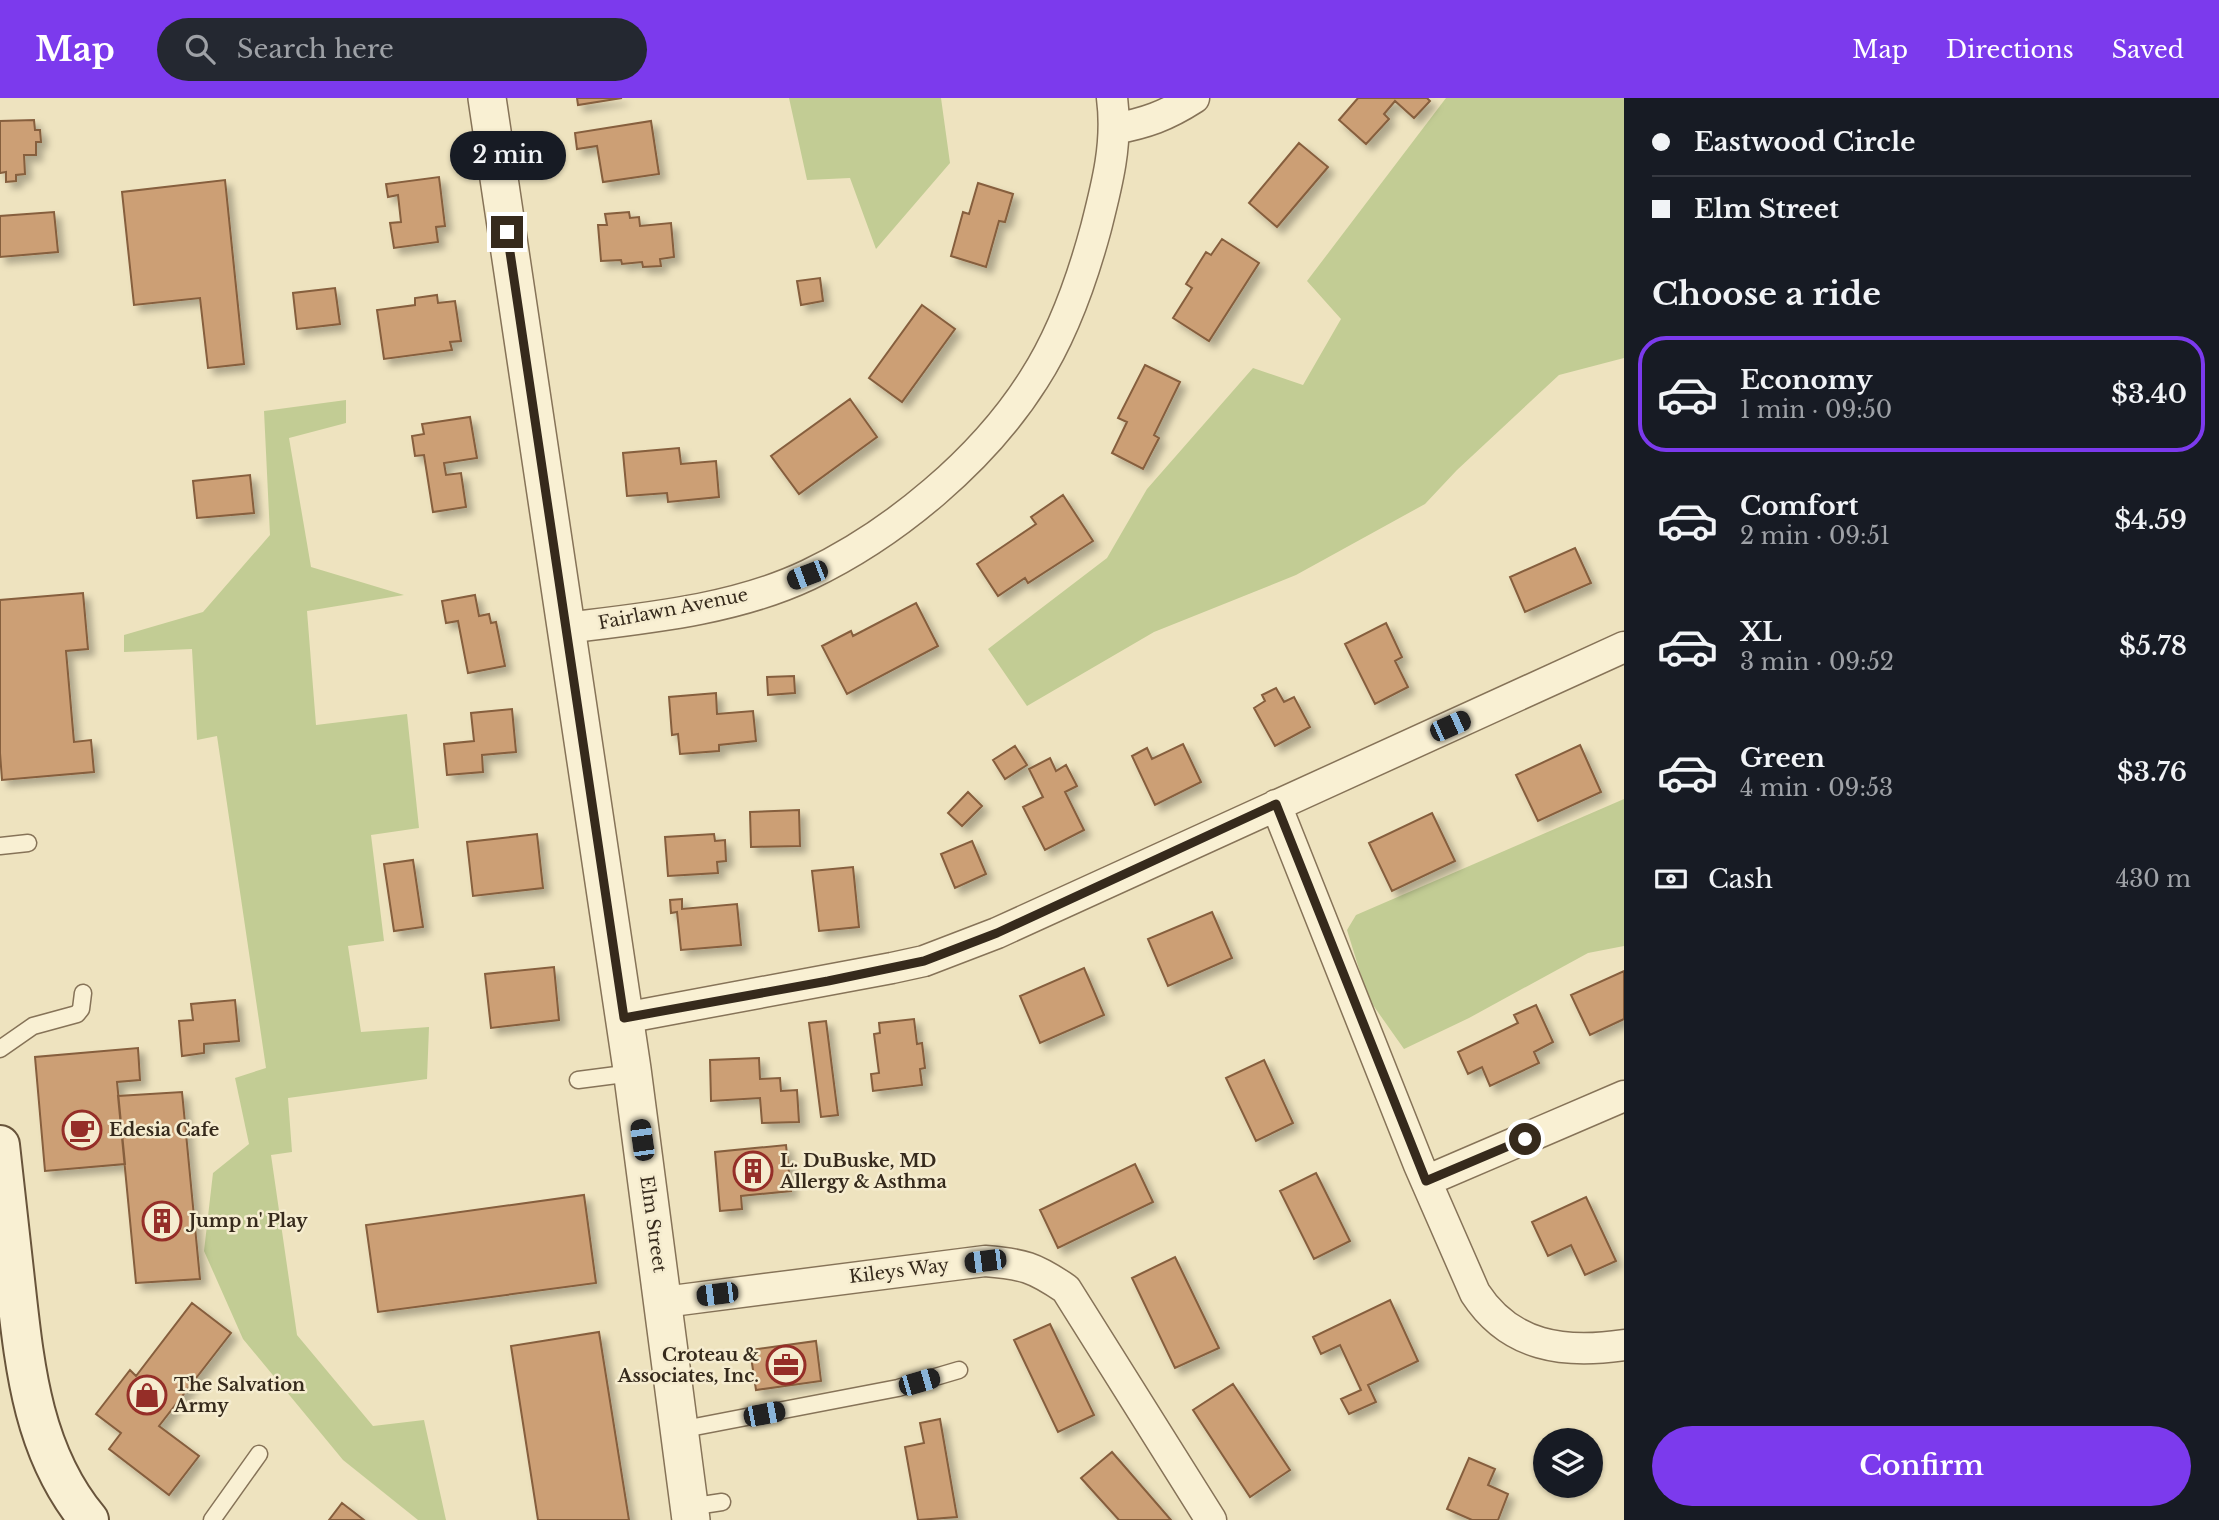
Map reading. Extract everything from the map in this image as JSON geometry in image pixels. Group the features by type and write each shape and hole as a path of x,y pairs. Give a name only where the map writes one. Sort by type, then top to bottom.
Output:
{"main road":[{"path":"0,1145 24,1362 39,1428 52,1463 65,1487 89,1520"}],"street":[{"name":"Elm Street","path":"487,98 632,1073 679,1430 701,1510"},
{"name":"Fairlawn Avenue","path":"566,628 694,609 770,589 807,575 846,555 883,530 919,504 961,466 1007,415 1034,379 1053,344 1084,270 1108,186 1114,144 1112,98"},
{"path":"1114,129 1150,122 1194,98"},
{"path":"624,1018 924,961 997,933 1624,648"},
{"path":"1276,804 1426,1181 1475,1293 1485,1309 1513,1332 1547,1345 1587,1348 1624,1345"},
{"path":"1426,1181 1624,1096"},
{"name":"Kileys Way","path":"664,1302 985,1261 1022,1264 1066,1289 1211,1520"}],"lane":[{"path":"0,846 28,843"},
{"path":"0,1049 33,1026 77,1014 81,1009 83,993"},
{"path":"578,1080 632,1073"},
{"path":"679,1430 898,1388 959,1370"},
{"path":"212,1520 259,1454"}],"green space":[{"path":"789,98 941,98 950,163 876,249 850,178 807,180"},
{"path":"1446,98 1624,98 1624,358 1559,375 1457,470 1425,504 1296,575 1154,632 1027,706 988,649 1107,558 1147,489 1253,368 1303,385 1341,319 1307,281"},
{"path":"346,400 346,423 289,438 311,567 404,595 307,611 316,725 407,714 419,828 371,835 384,941 348,946 361,1032 429,1027 427,1079 288,1098 292,1152 271,1155 297,1335 373,1426 424,1420 446,1520 418,1520 343,1460 243,1339 204,1251 213,1173 249,1144 235,1078 266,1068 217,736 197,740 192,649 124,652 124,635 203,612 270,535 264,411"},
{"path":"1624,799 1624,946 1588,953 1469,1018 1404,1049 1368,998 1347,930 1356,915"}],"building":[{"path":"577,98 622,98 578,105"},
{"path":"1358,98 1427,98 1430,101 1414,118 1395,101 1384,114 1389,119 1366,144 1339,120"},
{"path":"34,120 35,130 40,130 41,142 36,142 36,155 24,155 25,174 16,175 16,181 6,182 6,172 0,173 0,121"},
{"path":"651,121 659,174 603,182 597,146 577,149 575,133"},
{"path":"1299,143 1328,167 1277,227 1249,203"},
{"path":"439,177 445,226 436,227 438,242 394,248 390,223 401,222 398,195 388,197 386,184"},
{"path":"225,180 244,364 208,368 200,298 134,305 122,192"},
{"path":"978,183 1013,194 1005,222 999,221 986,267 951,256 963,212 969,214"},
{"path":"54,212 58,252 0,257 0,216"},
{"path":"629,212 630,218 639,217 640,226 671,223 674,257 660,259 661,266 643,267 642,262 622,264 621,260 601,261 598,225 607,225 605,214"},
{"path":"1222,239 1259,263 1209,341 1173,318 1192,288 1186,284 1206,252 1211,255"},
{"path":"820,278 823,301 801,305 797,281"},
{"path":"335,288 340,324 297,329 293,293"},
{"path":"437,295 438,303 455,301 461,341 450,342 452,350 384,359 377,310 415,305 415,298"},
{"path":"922,305 955,329 902,402 869,378"},
{"path":"1145,365 1180,382 1154,435 1159,438 1143,469 1112,453 1127,422 1118,418"},
{"path":"850,399 877,437 799,494 771,456"},
{"path":"470,417 477,458 444,463 446,475 461,473 466,507 433,512 424,455 415,456 412,436 424,434 422,424"},
{"path":"679,448 681,464 716,461 719,497 668,502 667,493 627,496 623,453"},
{"path":"250,475 254,513 197,518 193,481"},
{"path":"1063,495 1093,541 1028,583 1025,578 998,596 977,564 1036,524 1031,517"},
{"path":"1575,548 1591,583 1525,612 1510,577"},
{"path":"83,593 88,649 66,651 74,742 91,740 94,772 2,780 0,600"},
{"path":"475,595 479,616 489,614 491,623 496,622 505,666 468,673 458,621 446,623 442,601"},
{"path":"916,603 938,646 847,694 822,646 851,631 853,636"},
{"path":"1386,623 1402,657 1395,661 1408,687 1375,704 1345,644"},
{"path":"794,676 795,693 768,695 767,677"},
{"path":"1276,688 1284,702 1294,697 1310,727 1275,746 1254,708 1265,701 1262,695"},
{"path":"716,693 717,714 753,711 756,741 719,745 719,751 680,754 678,734 672,735 669,697"},
{"path":"512,709 516,752 482,755 483,772 447,775 444,744 474,741 471,713"},
{"path":"1183,744 1201,782 1155,805 1132,756 1147,748 1152,759"},
{"path":"1580,745 1601,792 1538,821 1516,775"},
{"path":"1015,746 1027,765 1005,779 993,760"},
{"path":"1050,758 1056,771 1066,765 1077,786 1065,792 1084,830 1045,850 1023,807 1043,797 1029,769"},
{"path":"968,792 982,806 962,826 948,813"},
{"path":"799,810 800,846 751,847 750,812"},
{"path":"1432,813 1455,861 1392,891 1369,843"},
{"path":"537,834 543,888 473,896 467,842"},
{"path":"714,834 715,841 725,840 726,861 717,862 718,873 668,876 665,837"},
{"path":"972,841 986,874 955,888 941,854"},
{"path":"413,860 423,927 394,931 384,864"},
{"path":"853,867 859,927 819,931 812,871"},
{"path":"682,899 682,909 737,904 741,945 681,950 677,912 671,913 670,900"},
{"path":"1212,912 1232,958 1168,986 1148,939"},
{"path":"554,967 559,1020 491,1028 485,974"},
{"path":"1084,968 1104,1015 1040,1043 1020,996"},
{"path":"1624,971 1624,1019 1590,1035 1571,995"},
{"path":"235,1000 239,1041 204,1044 204,1053 182,1056 179,1021 193,1020 191,1004"},
{"path":"1536,1005 1553,1042 1534,1052 1539,1063 1490,1086 1482,1067 1468,1074 1458,1052 1518,1023 1514,1015"},
{"path":"914,1019 917,1044 922,1043 925,1068 920,1069 922,1085 873,1091 871,1074 879,1073 874,1034 880,1033 879,1023"},
{"path":"826,1021 838,1115 821,1117 809,1023"},
{"name":"Edesia Cafe","path":"138,1048 140,1080 117,1082 125,1164 45,1171 35,1057"},
{"path":"759,1058 760,1079 780,1078 781,1091 797,1090 799,1122 762,1123 760,1098 711,1101 710,1060"},
{"path":"1264,1060 1293,1123 1256,1141 1226,1078"},
{"name":"Jump n' Play","path":"182,1092 200,1279 136,1283 118,1096"},
{"name":"L. DuBuske, MD Allergy & Asthma","path":"786,1145 791,1191 741,1196 742,1209 720,1211 715,1152"},
{"path":"1135,1164 1153,1202 1058,1248 1040,1210"},
{"path":"1316,1173 1350,1241 1314,1259 1280,1191"},
{"path":"584,1195 596,1283 378,1312 366,1225"},
{"path":"1586,1197 1616,1261 1585,1275 1571,1245 1548,1256 1532,1222"},
{"path":"1175,1257 1219,1348 1175,1368 1132,1278"},
{"path":"1390,1300 1418,1361 1368,1385 1376,1402 1349,1414 1341,1399 1361,1390 1340,1345 1321,1354 1313,1337"},
{"name":"The Salvation Army","path":"192,1303 231,1333 159,1426 199,1456 169,1495 109,1449 121,1433 96,1414 130,1370 136,1376"},
{"path":"1050,1324 1094,1415 1058,1432 1014,1340"},
{"path":"599,1332 629,1520 538,1520 511,1346"},
{"name":"Croteau & Associates, Inc.","path":"816,1341 821,1381 756,1390 750,1350"},
{"path":"1233,1384 1290,1470 1250,1497 1193,1410"},
{"path":"940,1419 957,1517 918,1520 905,1447 924,1443 920,1423"},
{"path":"1112,1452 1171,1520 1119,1520 1081,1478"},
{"path":"1469,1458 1495,1469 1488,1485 1508,1494 1498,1520 1472,1520 1447,1509"},
{"path":"342,1503 364,1520 329,1520"}],"place":[{"name":"Edesia Cafe","path":"82,1130"},
{"name":"L. DuBuske, MD Allergy & Asthma","path":"753,1171"},
{"name":"Jump n' Play","path":"162,1221"},
{"name":"Croteau & Associates, Inc.","path":"786,1365"},
{"name":"The Salvation Army","path":"147,1395"}],"route":[{"path":"507,232 624,1018 924,961 997,933 1276,804 1426,1181 1525,1139"}]}
